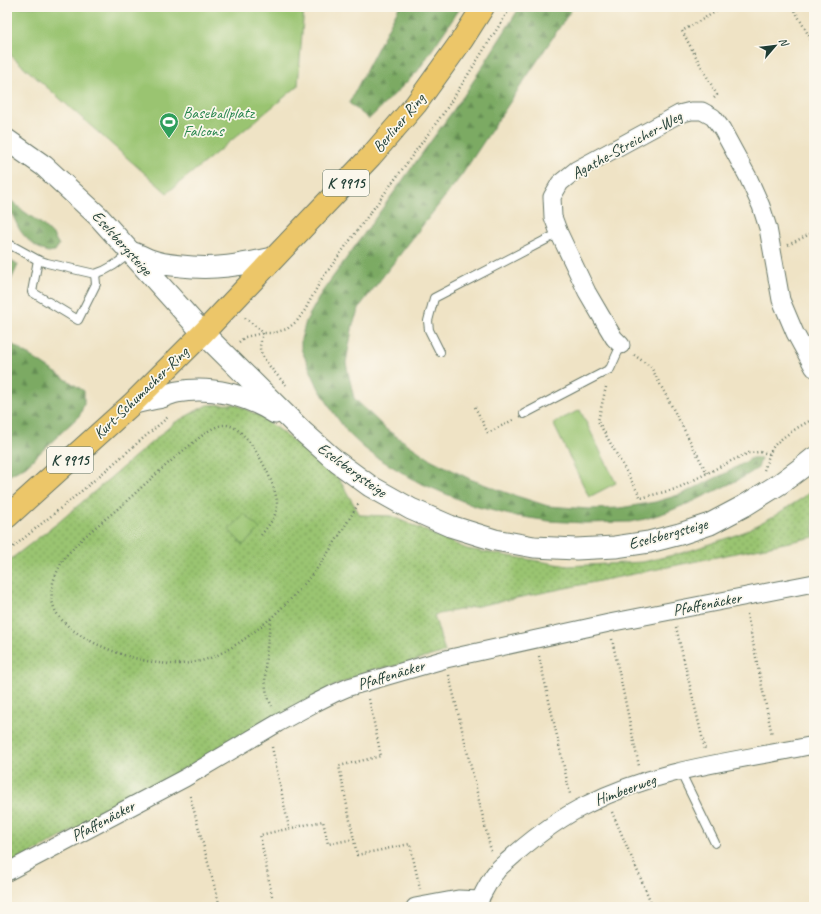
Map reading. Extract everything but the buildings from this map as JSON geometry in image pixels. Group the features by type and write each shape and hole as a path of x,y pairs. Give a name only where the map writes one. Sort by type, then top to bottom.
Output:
{"main road":[{"name":"Berliner Ring","path":"203,333 371,156 416,104 462,40 483,7"},
{"name":"Kurt-Schumacher-Ring","path":"7,517 132,404 203,333"}],"street":[{"name":"Agathe-Streicher-Weg","path":"621,345 614,338 587,292 559,233 553,216 552,197 560,183 576,170 679,114 691,111 702,111 713,117 722,129 748,177 761,206 768,228 781,300 814,368"},
{"name":"Eselsbergsteige","path":"7,140 44,166 98,216 203,333 302,432 337,462 370,486 411,509 450,526 495,540 534,547 576,549 616,547 649,542 710,524 744,506 781,483 814,458"},
{"path":"131,252 151,261 196,268 224,268 274,258"},
{"path":"132,404 177,392 219,392 243,398 272,411 302,432"},
{"name":"Pfaffenäcker","path":"7,872 185,778 273,726 335,693 446,659 609,623 814,583"},
{"name":"Himbeerweg","path":"480,904 496,871 521,849 540,834 574,812 605,796 643,782 680,771 814,745"},
{"path":"420,906 458,899 480,904"}],"lane":[{"path":"440,352 429,330 428,321 434,298 559,233"},
{"path":"7,243 38,260 95,274 101,273 113,266 131,252"},
{"path":"38,260 32,292 78,320 96,284 95,274"},
{"path":"524,414 610,369 621,345"},
{"path":"680,771 715,843"}],"path":[{"path":"230,304 248,322 263,333 273,333 287,329 297,321 305,310 321,280 445,111 511,7"},
{"path":"702,111 717,95 682,30 724,7"},
{"path":"793,7 814,45"},
{"path":"802,237 814,232"},
{"path":"263,333 260,351 263,357 288,388"},
{"path":"621,345 651,367 707,473"},
{"path":"610,369 598,421 641,498 676,489 749,453 760,452 770,454"},
{"path":"474,407 488,433 524,414"},
{"path":"763,470 774,446 779,441 806,422 814,419"},
{"path":"261,534 269,526 276,514 277,502 268,473 262,460 238,431 232,426 225,425 216,427 204,434 180,454 83,538 66,556 58,570 52,585 52,600 57,614 68,626 107,649 130,658 155,662 175,664 201,662 224,652 271,619 301,589 324,559 370,486"},
{"path":"7,552 84,489"},
{"path":"743,597 776,753"},
{"path":"672,611 709,765"},
{"path":"271,619 265,678 289,828"},
{"path":"609,623 643,782"},
{"path":"536,639 574,812"},
{"path":"446,659 496,871"},
{"path":"365,683 380,756 339,766 357,855 410,844 420,906"},
{"path":"185,778 220,907"},
{"path":"605,796 653,907"},
{"path":"272,896 260,835 324,821 328,844 354,839"}],"green space":[{"name":"Baseballplatz Falcons","path":"7,7 304,7 298,86 167,193 7,52"},
{"path":"399,7 461,7 417,72 369,119 349,103"},
{"path":"520,7 573,7 461,176 360,306 353,324 346,363 354,398 387,430 430,459 470,479 548,506 589,509 620,508 655,502 682,494 728,472 752,458 761,458 758,468 742,478 694,501 645,519 630,522 584,523 549,521 510,515 474,506 418,482 376,457 348,433 318,387 301,349 301,339 306,321 322,292 465,94"},
{"path":"7,197 43,225 53,235 59,245 55,251 48,252 41,250 24,236 12,214 7,209"},
{"path":"7,258 18,265 7,289"},
{"path":"7,341 84,391 84,404 80,415 26,466 10,475 7,475"},
{"path":"235,404 262,417 339,479 360,515 391,516 467,549 568,566 643,562 686,552 739,534 774,516 804,497 814,488 814,537 434,615 445,652 395,666 372,670 332,687 7,867 7,562 59,522 174,423 207,405"},
{"path":"580,410 616,483 589,497 553,423"},
{"path":"245,514 260,529 243,545 229,530"}],"place":[{"name":"Baseballplatz Falcons","path":"169,139"}]}
